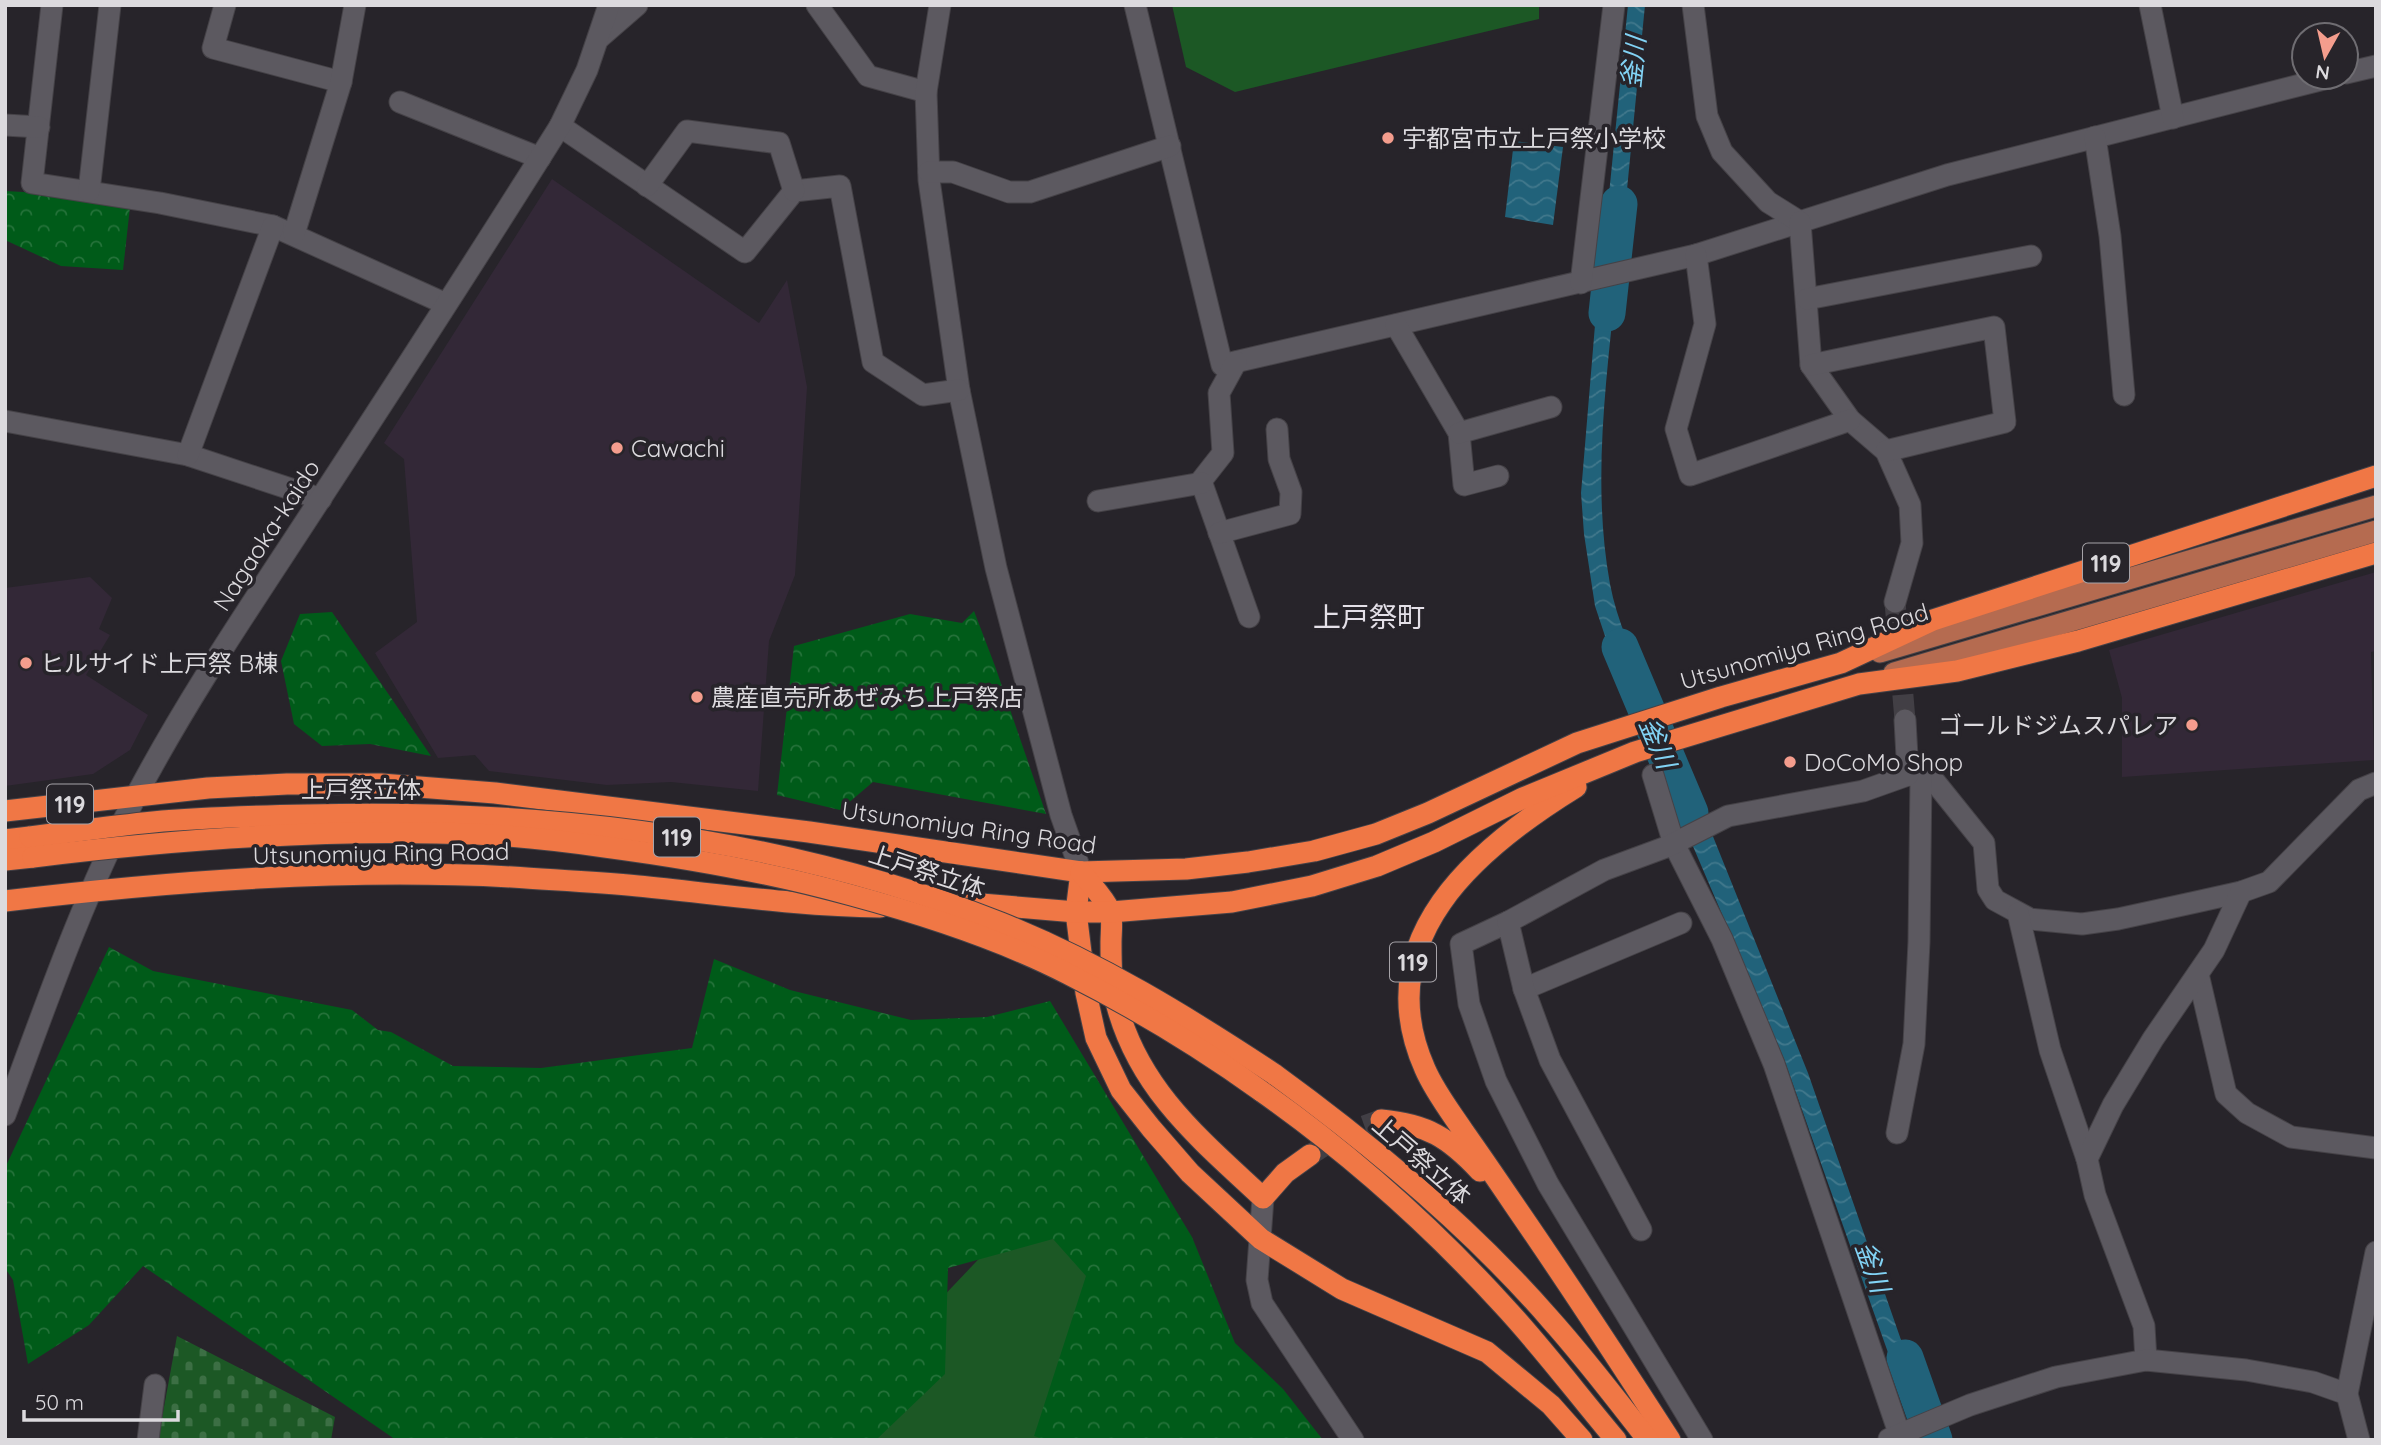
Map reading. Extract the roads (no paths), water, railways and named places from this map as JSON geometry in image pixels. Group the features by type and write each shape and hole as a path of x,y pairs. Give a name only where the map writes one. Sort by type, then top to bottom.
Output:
{"highway":[{"name":"119","path":"1841,663 1933,620 2376,476"},
{"name":"119","path":"1859,684 1956,671 2078,641 2376,553"},
{"name":"Utsunomiya Ring Road","path":"5,811 208,788 287,784 381,785 495,793 809,832 1081,872 1186,869 1314,851 1376,834 1428,813 1577,743 1721,697 1841,663"},
{"name":"Utsunomiya Ring Road","path":"5,901 90,891 335,876 433,874 634,886 826,906 981,904 1076,912 1111,912 1232,902 1312,886 1377,866 1434,842 1523,798 1634,752 1859,684"},
{"name":"119","path":"1634,752 1555,800 1501,838 1476,860 1450,890 1420,939 1409,988 1410,1016 1414,1043 1437,1093 1538,1239 1670,1440"},
{"name":"上戸祭立体","path":"5,860 31,847 155,822 373,813 491,817 586,824 748,849 915,892 1002,924 1091,965 1166,1004 1267,1083 1301,1119 1378,1181 1503,1305 1616,1440"},
{"name":"上戸祭立体","path":"5,840 31,847"},
{"path":"1081,872 1111,912 1111,962 1116,1002 1137,1060 1156,1090 1185,1125 1263,1198 1285,1172 1310,1155"},
{"path":"1081,872 1076,912 1086,993 1096,1038 1121,1090 1190,1173 1261,1239 1342,1289 1487,1352 1551,1405 1582,1440"},
{"name":"上戸祭立体","path":"1267,1083 1328,1113 1476,1242 1549,1317 1648,1440"},
{"name":"119","path":"1381,1120 1428,1129 1448,1142 1478,1168 1538,1239"}],"main road":[{"name":"Utsunomiya Ring Road","path":"1841,663 2376,506"},
{"name":"Utsunomiya Ring Road","path":"1859,684 2376,531"}],"street":[{"path":"52,5 32,183 89,191 272,226 446,304"},
{"path":"89,191 110,5"},
{"path":"225,5 213,48 341,82"},
{"path":"294,234 341,82 355,5"},
{"name":"Nagaoka-kaido","path":"5,1115 90,891 135,797 191,701 560,126 576,97 609,5"},
{"path":"599,38 637,5"},
{"path":"817,5 868,76 926,92"},
{"path":"940,5 926,92 929,172 959,390 996,568 1061,815 1081,872"},
{"path":"1135,5 1222,365 1696,255 1947,175 2290,88"},
{"path":"1581,283 1614,5"},
{"path":"1693,5 1707,116 1722,152 1768,202 1800,222"},
{"path":"2150,5 2173,118"},
{"path":"400,102 540,158"},
{"path":"5,125 39,127"},
{"path":"560,126 745,252 794,191 841,186 873,362 923,395 959,390"},
{"path":"647,186 687,131 779,143 794,191"},
{"path":"2095,138 2110,236 2124,395"},
{"path":"929,172 953,172 1009,192 1030,192 1170,146"},
{"path":"1800,222 1811,365 1850,420 1886,450 1910,505 1912,543 1895,602"},
{"path":"188,455 272,226"},
{"path":"1696,255 1705,324 1676,429 1689,475 1850,420"},
{"path":"1807,299 2031,256"},
{"path":"1396,325 1459,433 1464,485 1498,476"},
{"path":"1811,365 1994,327 2005,422 1886,450"},
{"path":"1236,362 1219,393 1223,453 1201,481 1249,617"},
{"path":"1459,433 1551,407"},
{"path":"5,421 188,455 321,499"},
{"path":"1219,533 1290,514 1291,492 1279,459 1277,429"},
{"path":"1098,501 1202,483"},
{"path":"1897,1133 1914,1044 1919,942 1915,776 1905,720"},
{"path":"1653,775 1674,844 1722,939 1774,1065 1897,1435 1970,1405 2056,1377 2146,1360 2246,1370 2313,1382 2347,1394"},
{"path":"1702,1440 1548,1184 1496,1081 1469,1004 1461,944 1604,870 1674,844 1728,817 1863,791 1915,776 1931,777 1984,844 1988,888 1995,900 2030,919 2082,924 2118,919 2241,892 2269,882 2359,790 2376,782"},
{"path":"2087,1159 2113,1105 2153,1039 2214,950 2241,892"},
{"path":"2018,913 2050,1050 2087,1159 2095,1195 2144,1326 2146,1360"},
{"path":"1508,922 1524,989 1550,1060 1641,1230"},
{"path":"1524,989 1681,923"},
{"path":"2198,974 2226,1094 2248,1113 2291,1137 2376,1148"},
{"path":"1263,1198 1257,1280 1262,1303 1353,1440"},
{"path":"2359,1440 2347,1394 2376,1252"},
{"path":"148,1440 155,1385"}],"water":[{"path":"1628,5 1645,5 1621,251 1603,254"},
{"path":"1514,141 1563,147 1553,225 1505,217"},
{"path":"1616,284 1602,434 1602,509 1613,598 1626,638 1648,689 1629,695 1595,606 1581,493 1598,289"},
{"path":"1684,762 1705,817 1685,826 1660,770"},
{"path":"1712,834 1808,1073 1923,1403 1908,1409 1784,1059 1692,844"}],"waterway":[{"name":"釜川","path":"1607,313 1619,204"},
{"name":"釜川","path":"1620,647 1690,813"},
{"name":"釜川","path":"1905,1358 1934,1440"}],"tunnel":[{"path":"1895,602 1905,720"},
{"path":"1310,1155 1342,1134 1381,1120"}],"place":[{"name":"宇都宮市立上戸祭小学校","path":"1388,138"},
{"name":"Cawachi","path":"617,448"},
{"name":"ヒルサイド上戸祭 B棟","path":"26,663"},
{"name":"農産直売所あぜみち上戸祭店","path":"697,697"},
{"name":"ゴールドジムスパレア","path":"2192,725"},
{"name":"DoCoMo Shop","path":"1790,762"}],"district":[{"name":"上戸祭町","path":"1369,616"}]}
